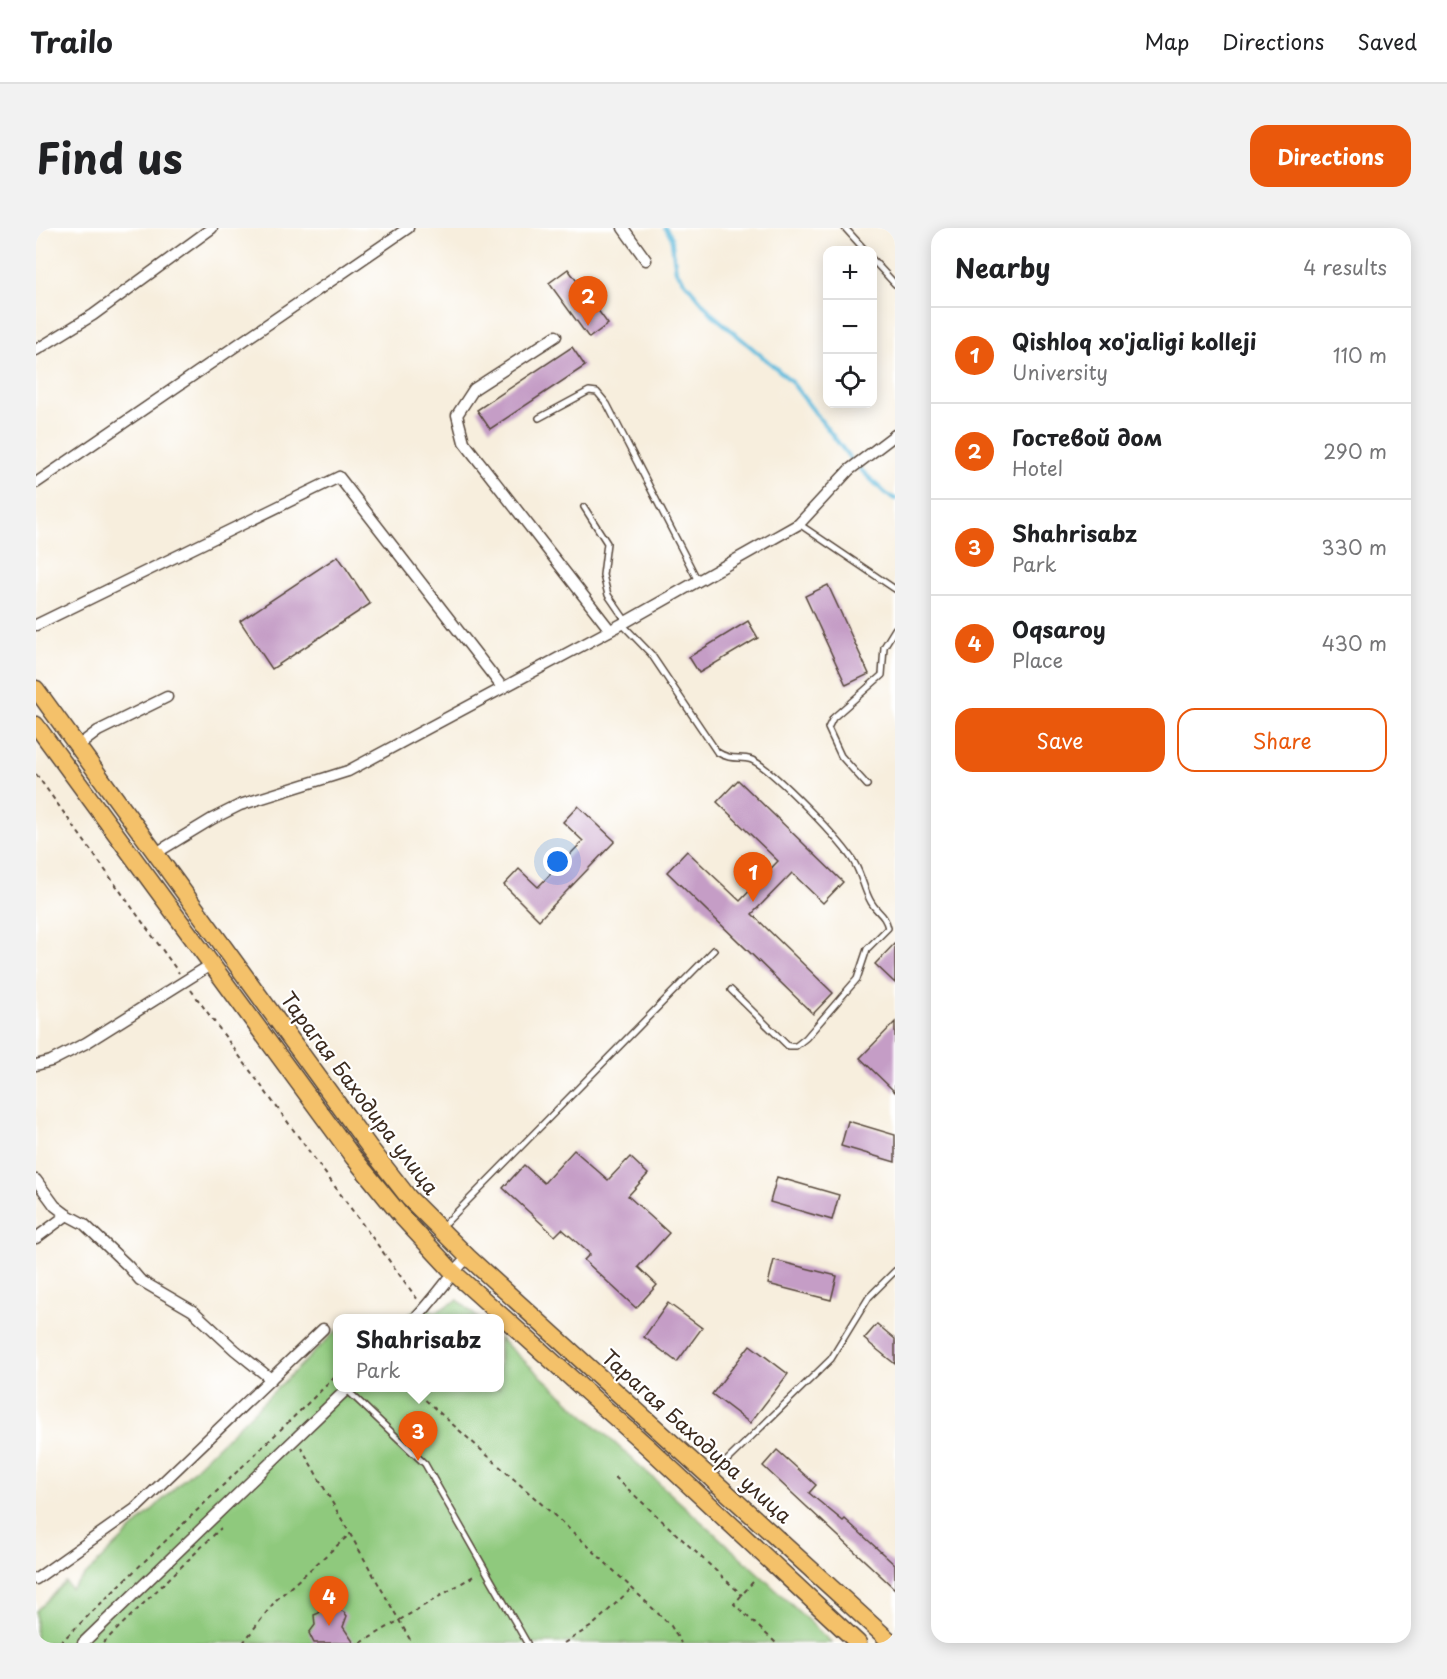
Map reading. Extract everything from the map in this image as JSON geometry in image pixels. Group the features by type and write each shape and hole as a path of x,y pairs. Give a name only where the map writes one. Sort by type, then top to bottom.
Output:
{"main road":[{"name":"Тарагая Баходира улица","path":"36,689 370,1148 410,1198 468,1257 892,1643"},
{"path":"36,725 353,1157 401,1216 453,1272 500,1314"},
{"path":"504,1318 649,1448 858,1643"}],"street":[{"path":"36,350 93,315 212,228"},
{"path":"36,483 408,228"},
{"path":"623,228 646,260"},
{"path":"556,336 474,389 457,415 464,442 610,630"},
{"path":"156,853 240,805 348,771 610,630 799,524 849,470 895,435"},
{"path":"36,625 339,477 502,687"},
{"path":"78,746 98,731 167,697"},
{"path":"36,1065 51,1061 86,1043 212,964"},
{"path":"36,1180 55,1206 84,1224 140,1280 193,1311 271,1379"},
{"path":"36,1238 67,1215"},
{"path":"420,1314 438,1295 453,1272 468,1257"},
{"path":"36,1579 135,1509 322,1329"},
{"path":"83,1643 343,1392"}],"lane":[{"path":"845,228 861,246"},
{"path":"877,264 895,284"},
{"path":"539,417 589,391 597,392 607,404 698,581"},
{"path":"584,507 607,543 603,574 608,595 624,622 651,654 717,752 727,758 751,760 772,775 838,840 856,864 872,904 886,919 888,928 867,949 857,979 806,1038 796,1046 788,1046 731,990"},
{"path":"799,524 895,589"},
{"path":"867,784 841,756 828,728 833,718 882,675 884,647 895,629"},
{"path":"440,1230 714,950"},
{"path":"711,1477 831,1359 869,1298 895,1271"},
{"path":"351,1392 425,1464 527,1643"}],"path":[{"path":"36,774 425,1310"},
{"path":"60,1643 333,1379"},
{"path":"416,1392 585,1543 671,1626 681,1643"},
{"path":"296,1439 412,1643"},
{"path":"615,1477 742,1595"},
{"path":"243,1643 276,1600 350,1534"},
{"path":"361,1643 485,1570"},
{"path":"753,1582 734,1604 776,1643"},
{"path":"564,1643 592,1626 632,1588"}],"green space":[{"path":"458,1300 474,1314 410,1314 424,1302 434,1313"},
{"path":"333,1334 333,1392 504,1392 504,1343 832,1643 36,1643 36,1611 65,1582 71,1589"}],"building":[{"path":"568,269 608,324 589,338 549,283"},
{"path":"572,347 585,366 490,429 477,410"},
{"path":"338,556 370,604 272,669 240,621"},
{"path":"828,585 869,674 846,685 805,596"},
{"path":"748,621 758,638 699,673 689,657"},
{"path":"738,780 843,882 823,903 792,873 752,914 833,993 813,1014 667,872 687,851 740,901 778,861 717,802"},
{"path":"578,806 615,841 539,920 504,885 519,869 538,887 583,841 563,822"},
{"path":"895,943 895,983 875,964"},
{"path":"895,1022 895,1092 860,1058"},
{"path":"848,1121 895,1135 895,1162 841,1146"},
{"path":"574,1150 608,1180 630,1157 648,1174 628,1196 669,1233 638,1267 657,1285 636,1308 584,1260 590,1254 562,1229 555,1236 503,1188 524,1165 544,1183"},
{"path":"777,1177 839,1195 832,1220 770,1202"},
{"path":"774,1260 837,1276 831,1300 768,1284"},
{"path":"668,1303 702,1328 677,1362 644,1337"},
{"path":"877,1324 895,1339 895,1364 864,1339"},
{"path":"750,1345 788,1374 750,1423 712,1394"},
{"path":"777,1450 816,1485 809,1493 843,1521 845,1519 895,1565 895,1589 763,1466"},
{"path":"322,1608 327,1614 338,1609 344,1612 347,1616 343,1627 354,1643 314,1643 309,1633 315,1625 314,1615"}],"waterway":[{"path":"665,228 671,236 676,271 712,314 790,380 853,462 886,494 895,499"}],"place":[{"name":"Гостевой дом","path":"588,326"},
{"name":"Qishloq xo'jaligi kolleji","path":"753,902"},
{"name":"Shahrisabz","path":"418,1461"},
{"name":"Oqsaroy","path":"329,1626"}]}
